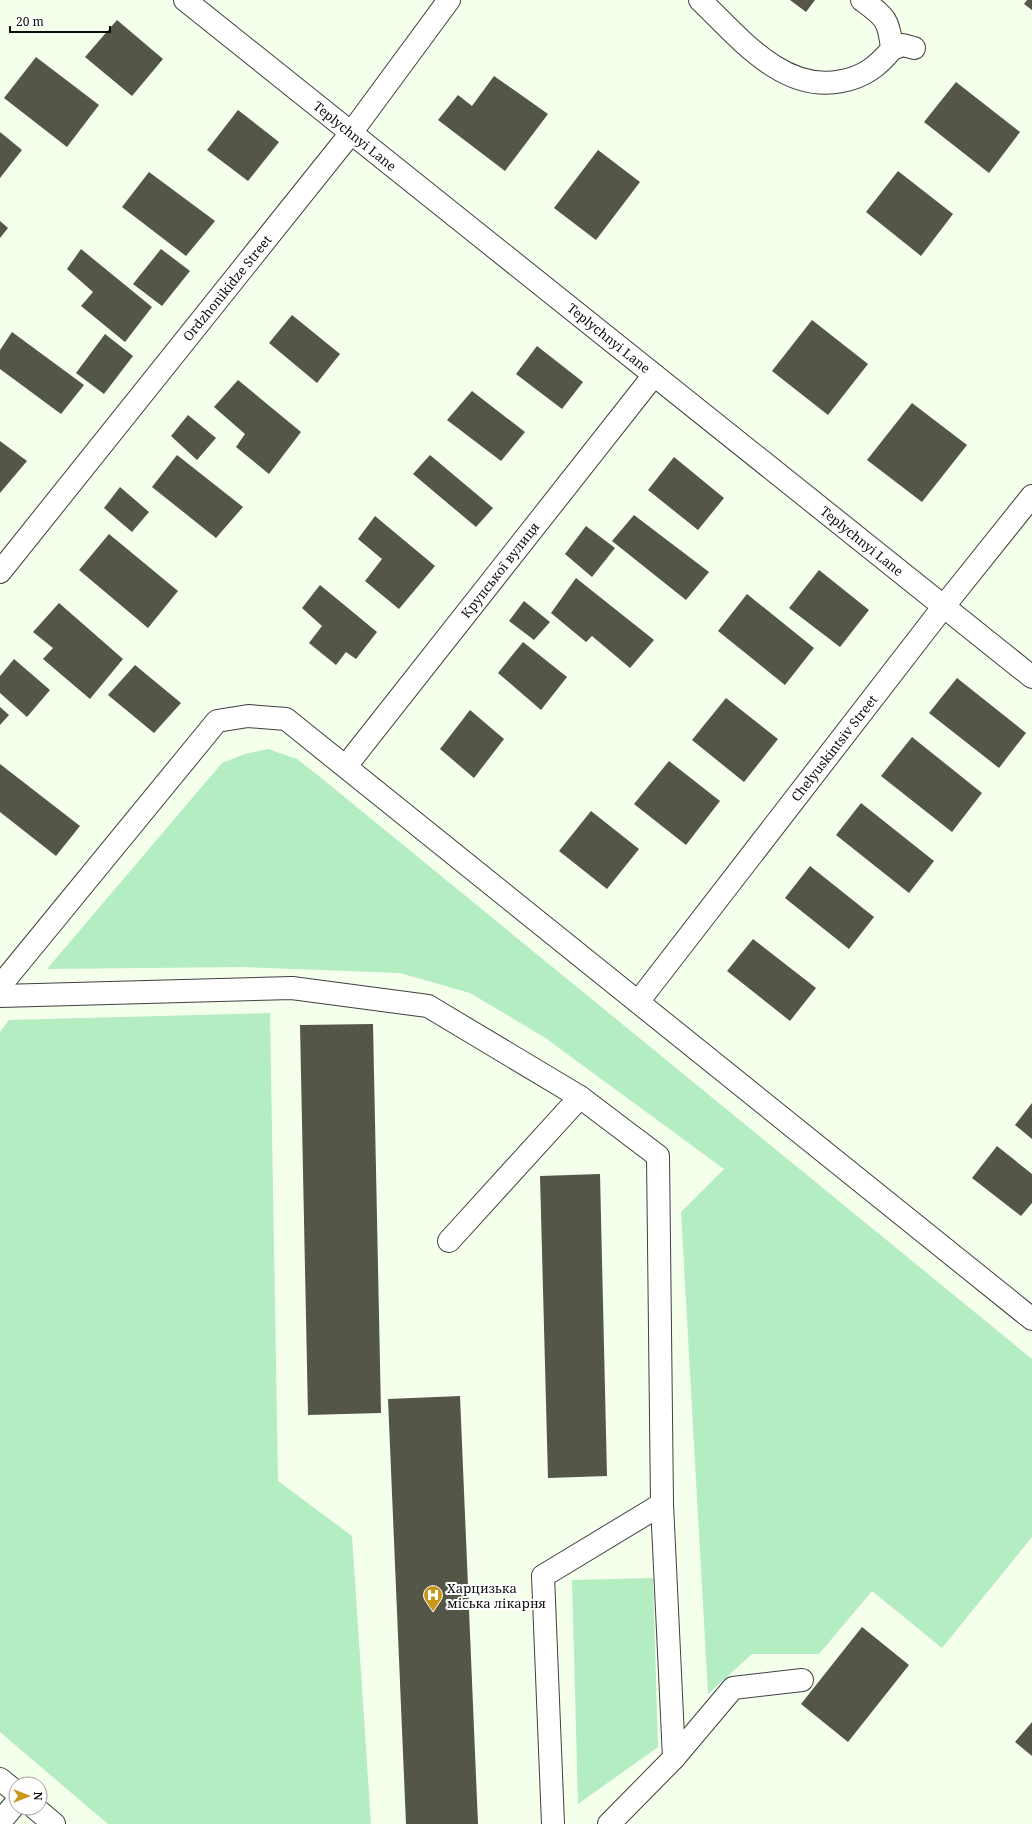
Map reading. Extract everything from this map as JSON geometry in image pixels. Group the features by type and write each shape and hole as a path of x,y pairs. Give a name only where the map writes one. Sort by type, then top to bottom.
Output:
{"street":[{"name":"Teplychnyi Lane","path":"185,0 1032,677"},
{"name":"Ordzhonikidze Street","path":"0,572 351,133 449,0"},
{"path":"700,0 754,51 790,75 810,83 829,84 848,80 867,73 881,62 892,49 903,45 914,48"},
{"path":"862,0 884,18 890,33 892,49"},
{"name":"Крупської вулиця","path":"346,766 654,374"},
{"name":"Chelyuskintsiv Street","path":"638,1002 944,606 1032,496"},
{"path":"0,986 217,721 248,716 286,719 638,1002 1028,1308"},
{"path":"0,996 292,988 428,1006 580,1097 658,1156 662,1504 674,1758"},
{"path":"449,1241 580,1097"},
{"path":"553,1824 543,1576 662,1504"},
{"path":"609,1824 674,1758 733,1688 802,1680"},
{"path":"0,1779 8,1786"},
{"path":"0,1822 8,1812"},
{"path":"44,1816 54,1824"}],"green space":[{"path":"268,749 297,759 320,777 1032,1359 1032,1537 942,1648 872,1591 819,1654 752,1654 708,1694 681,1212 724,1169 544,1037 470,993 400,973 244,967 47,969 222,763 245,754"},
{"path":"270,1013 278,1481 352,1536 371,1824 108,1824 0,1732 0,1032 9,1020"},
{"path":"653,1578 658,1747 578,1804 572,1580"}],"building":[{"path":"790,0 815,0 806,12"},
{"path":"1027,0 1032,0 1032,10 1024,4"},
{"path":"117,20 163,59 132,96 85,57"},
{"path":"36,57 99,105 67,147 4,98"},
{"path":"494,76 548,114 505,171 438,120 458,95 472,106"},
{"path":"956,82 1020,132 989,173 924,122"},
{"path":"238,110 279,142 248,181 207,150"},
{"path":"0,132 22,150 0,178"},
{"path":"598,150 640,182 596,240 554,208"},
{"path":"898,171 953,214 921,256 866,212"},
{"path":"149,172 215,221 186,256 122,207"},
{"path":"0,221 8,228 0,238"},
{"path":"81,249 152,307 125,342 81,306 93,292 67,269"},
{"path":"161,249 190,271 162,306 133,284"},
{"path":"292,315 340,354 317,383 269,343"},
{"path":"812,320 868,364 828,415 772,371"},
{"path":"12,332 84,385 61,414 0,369 0,350"},
{"path":"105,334 133,356 104,394 76,373"},
{"path":"537,346 583,382 562,409 516,374"},
{"path":"238,380 301,432 269,474 236,447 245,434 214,407"},
{"path":"472,391 525,432 501,461 447,420"},
{"path":"912,403 967,445 922,502 867,460"},
{"path":"188,415 216,438 197,460 171,436"},
{"path":"0,441 27,461 0,493"},
{"path":"177,455 243,507 216,538 152,487"},
{"path":"430,455 493,508 476,527 413,474"},
{"path":"674,457 724,498 698,530 648,490"},
{"path":"120,487 149,512 132,532 104,508"},
{"path":"634,515 709,572 686,600 612,541"},
{"path":"375,516 435,566 399,609 365,581 382,559 358,539"},
{"path":"586,526 615,548 592,577 565,554"},
{"path":"109,534 178,591 148,628 79,570"},
{"path":"819,570 869,610 840,647 789,608"},
{"path":"576,578 654,640 630,668 592,636 586,642 551,613"},
{"path":"320,585 377,632 356,659 346,652 336,665 309,643 322,626 302,608"},
{"path":"747,594 814,648 785,685 718,631"},
{"path":"524,601 550,622 534,640 509,621"},
{"path":"59,603 123,659 90,699 43,659 53,648 33,632"},
{"path":"523,642 567,677 541,710 498,673"},
{"path":"14,659 50,690 27,717 0,693 0,676"},
{"path":"135,665 181,703 154,733 108,695"},
{"path":"957,678 1026,733 999,768 929,713"},
{"path":"726,698 778,739 744,782 692,740"},
{"path":"0,707 9,715 0,725"},
{"path":"470,710 504,739 474,778 440,749"},
{"path":"912,737 982,793 952,832 881,776"},
{"path":"669,761 720,801 686,845 634,804"},
{"path":"0,764 80,826 56,856 0,812"},
{"path":"861,803 934,861 909,893 836,835"},
{"path":"591,811 639,849 607,889 559,851"},
{"path":"810,866 874,917 849,949 785,898"},
{"path":"753,939 816,988 790,1021 727,971"},
{"path":"373,1024 381,1413 308,1415 300,1025"},
{"path":"1032,1103 1032,1139 1015,1125"},
{"path":"997,1146 1032,1174 1032,1203 1021,1216 972,1178"},
{"path":"600,1174 607,1476 548,1478 540,1176"},
{"name":"Харцизька міська лікарня","path":"460,1396 478,1824 406,1824 388,1399"},
{"path":"862,1627 909,1665 848,1742 801,1704"},
{"path":"1032,1722 1032,1756 1015,1742"}],"place":[{"name":"Харцизька міська лікарня","path":"433,1612"}]}
